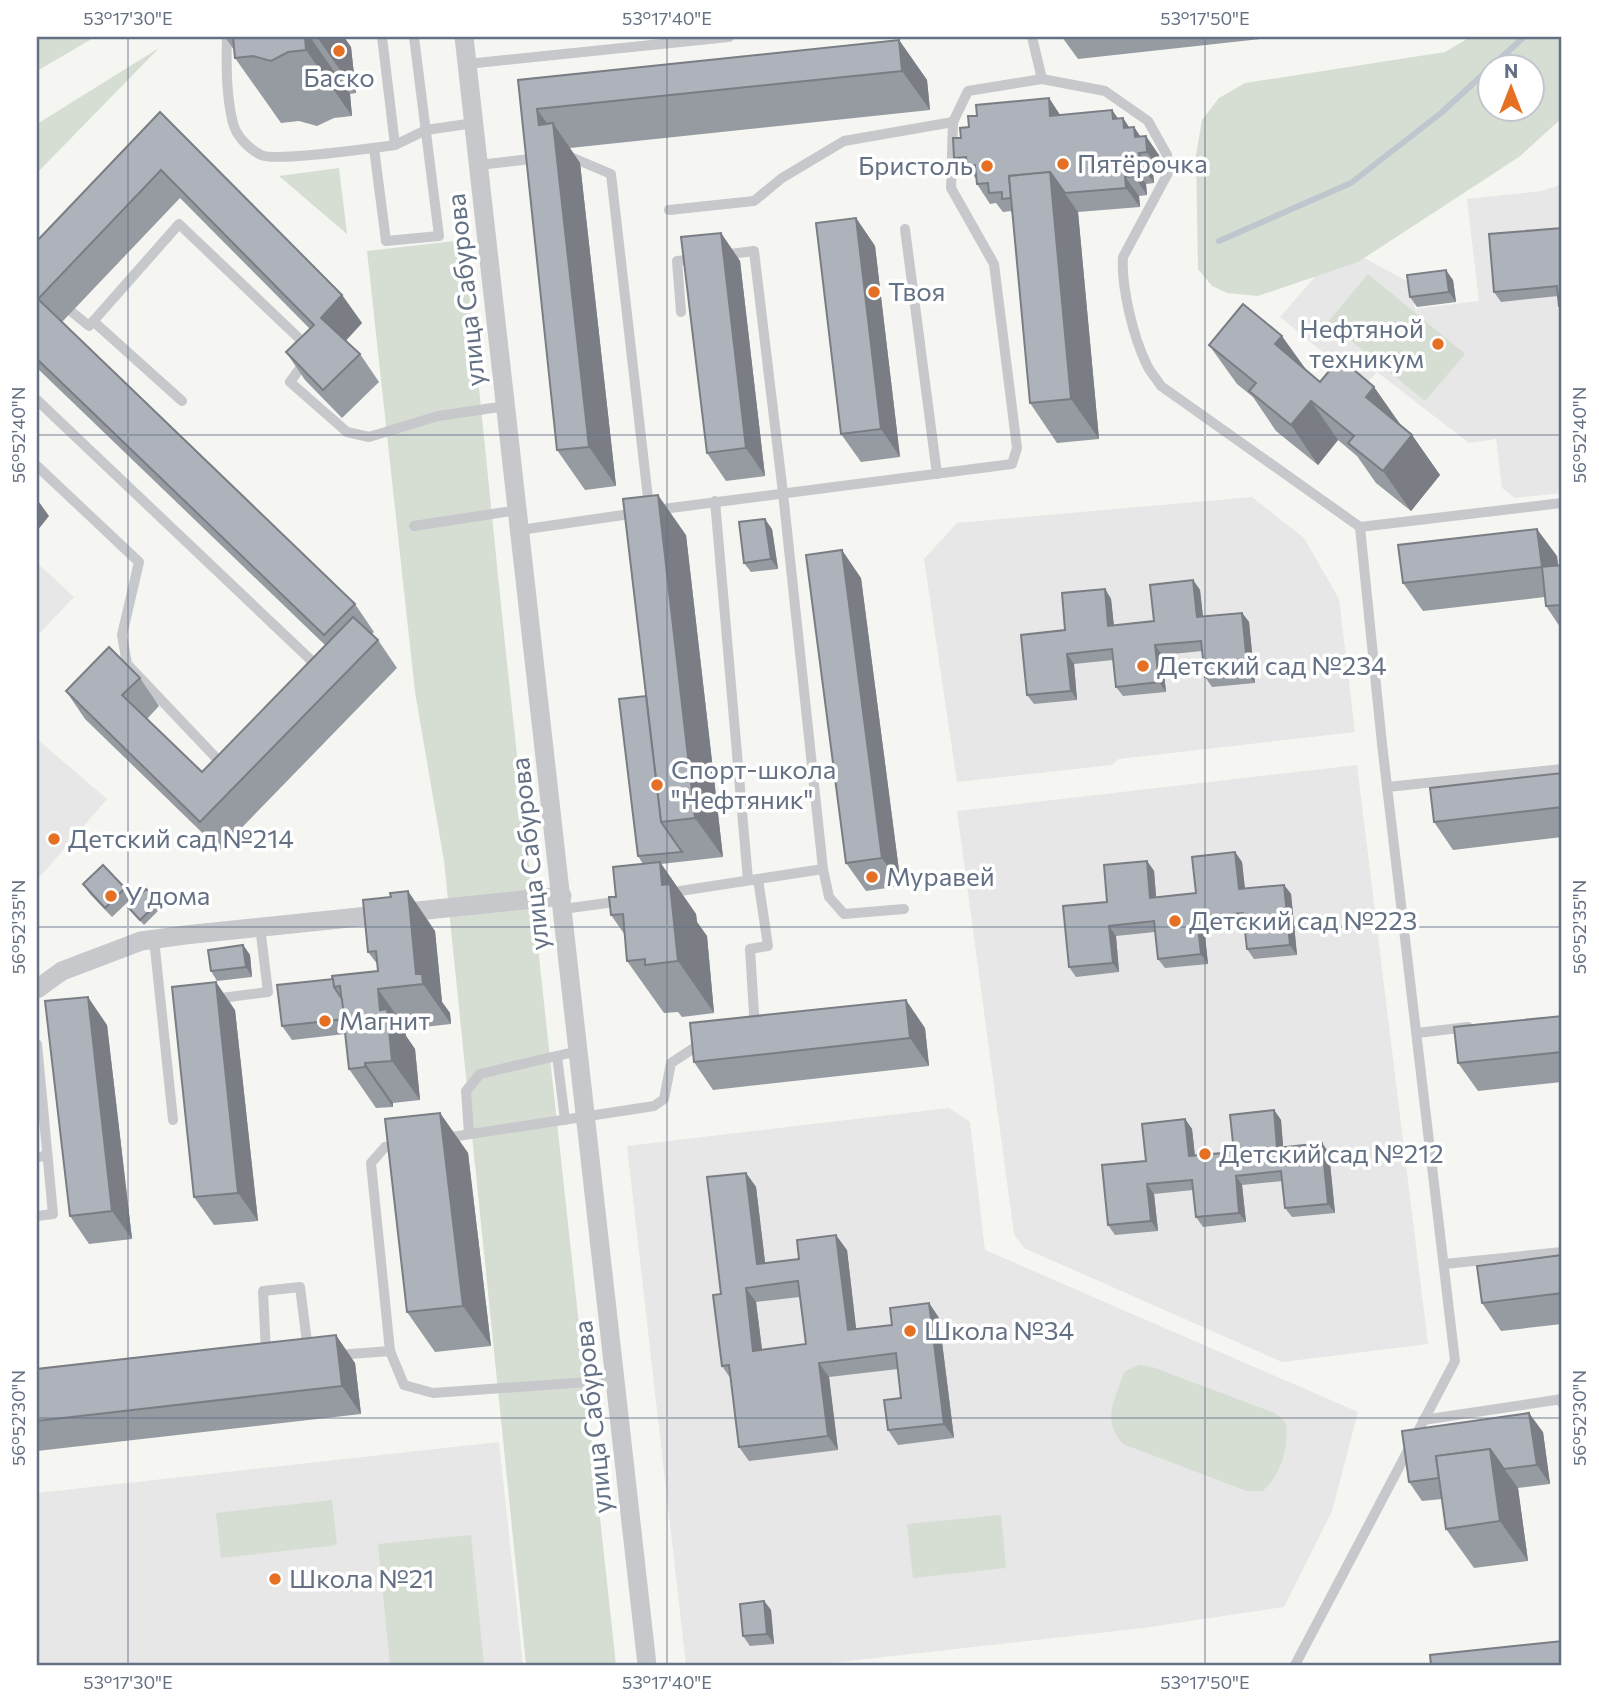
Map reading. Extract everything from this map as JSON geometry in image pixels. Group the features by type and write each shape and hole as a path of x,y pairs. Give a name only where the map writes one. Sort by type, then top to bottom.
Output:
{"street":[{"name":"улица Сабурова","path":"464,37 647,1665"},
{"path":"37,989 62,971 141,941 260,927 562,902"}],"lane":[{"path":"227,37 226,70 233,125 244,142 262,156 300,155 395,145 426,130 474,123"},
{"path":"382,37 395,145"},
{"path":"374,148 386,242 439,236 414,37"},
{"path":"467,64 729,37"},
{"path":"1032,37 1042,79"},
{"path":"414,526 649,511 1012,464 1017,448 994,264 951,188 953,122 968,91 1042,79 1105,91 1148,121 1167,155 1168,173 1123,257 1122,270 1134,331 1146,363 1161,386 1360,527 1562,503"},
{"path":"669,210 754,201 782,178 844,141 953,122"},
{"path":"566,155 611,174 649,511"},
{"path":"479,165 550,157"},
{"path":"72,312 89,326 179,224 312,351 290,382 346,432 369,437 438,416 506,406"},
{"path":"905,229 937,474"},
{"path":"715,256 754,251 823,869 829,897 844,914 904,909"},
{"path":"681,312 677,261 702,258"},
{"path":"93,321 182,401"},
{"path":"37,400 314,663 304,673"},
{"path":"37,466 139,562 122,635 127,664 219,761 229,752"},
{"path":"715,501 753,880 768,946 750,949 756,1027 751,1037"},
{"path":"1295,1665 1455,1361 1387,787 1360,527"},
{"path":"1387,787 1562,769"},
{"path":"653,896 823,869"},
{"path":"562,902 639,898"},
{"path":"201,1001 268,992 260,927"},
{"path":"154,939 173,1120"},
{"path":"161,1006 174,1004"},
{"path":"1417,1033 1483,1026"},
{"path":"433,1139 654,1106 664,1099 671,1063 694,1048 717,1043"},
{"path":"37,1044 42,1156 53,1214 37,1216"},
{"path":"470,1134 466,1091 480,1074 578,1051"},
{"path":"558,1056 565,1120"},
{"path":"409,1143 385,1147 371,1163 390,1351 404,1385 433,1393 616,1380"},
{"path":"1444,1264 1562,1252"},
{"path":"253,1362 272,1360 263,1292 300,1287 304,1358 390,1351"},
{"path":"1423,1420 1562,1400"}],"shaded area":[{"path":"37,37 95,37 37,71"},
{"path":"1470,37 1562,37 1562,118 1519,157 1358,262 1258,296 1227,293 1212,286 1198,269 1196,155 1202,120 1219,98 1245,83 1445,52"},
{"path":"159,48 37,173 37,124"},
{"path":"339,168 347,234 279,176"},
{"name":"Нефтяной техникум","path":"1562,184 1562,493 1515,498 1502,488 1496,439 1469,443 1377,372 1364,386 1280,317 1342,246 1412,284 1415,309 1479,301 1467,199 1542,191"},
{"path":"464,240 616,1665 526,1665 444,861 415,692 367,251"},
{"path":"1368,274 1465,354 1425,401 1328,322"},
{"name":"Детский сад №234","path":"1252,497 1304,538 1339,599 1355,732 1119,759 1112,765 957,782 924,559 957,523"},
{"path":"37,563 74,597 37,636"},
{"name":"Детский сад №214","path":"37,739 107,799 37,880"},
{"path":"1357,765 1428,1344 1282,1362 1024,1248 1014,1234 957,811"},
{"name":"Школа №34","path":"949,1108 970,1122 985,1250 1358,1412 1332,1511 1284,1607 1143,1628 813,1665 686,1665 627,1146"},
{"path":"1139,1365 1152,1367 1275,1413 1286,1423 1286,1442 1279,1468 1270,1484 1263,1491 1247,1491 1123,1444 1113,1426 1112,1409 1124,1372"},
{"name":"Школа №21","path":"499,1442 523,1665 37,1665 37,1493"},
{"path":"332,1500 337,1545 221,1558 216,1513"},
{"path":"1001,1515 1006,1568 913,1578 907,1524"},
{"path":"471,1535 484,1665 390,1665 378,1544"}],"building":[{"path":"233,37 305,37 306,50 288,52 271,61 253,56 235,58"},
{"path":"899,40 902,71 537,109 539,125 553,123 589,447 557,450 518,80"},
{"name":"Пятёрочка","path":"1049,98 1050,116 1112,110 1113,119 1123,118 1124,128 1134,127 1135,137 1146,136 1147,152 1139,153 1140,164 1133,165 1134,176 1125,177 1126,188 1065,193 1050,172 1009,176 1011,198 1002,199 1002,192 989,193 988,183 977,184 975,165 967,166 966,157 954,158 953,138 961,138 960,128 969,127 968,116 977,116 976,105"},
{"path":"160,112 342,295 321,318 360,354 323,390 286,352 314,325 161,170 38,299 355,604 324,635 37,359 37,241"},
{"path":"1050,172 1071,399 1030,403 1009,176"},
{"path":"856,218 881,429 841,434 816,223"},
{"path":"1562,228 1562,306 1559,306 1557,286 1494,292 1489,234"},
{"path":"721,233 746,448 707,453 681,237"},
{"path":"1446,270 1449,292 1410,297 1407,275"},
{"path":"1243,304 1282,336 1275,344 1320,382 1340,358 1374,387 1366,397 1412,435 1383,471 1348,443 1354,436 1311,401 1291,425 1249,391 1256,383 1209,345"},
{"path":"658,495 695,818 661,822 623,499"},
{"path":"765,519 771,559 744,563 739,522"},
{"path":"1537,529 1542,567 1403,583 1398,545"},
{"path":"842,550 882,858 846,863 806,555"},
{"path":"1562,565 1562,605 1546,606 1542,567"},
{"path":"1193,580 1197,617 1242,613 1248,673 1205,677 1201,641 1155,645 1159,682 1116,687 1112,649 1067,654 1071,691 1027,695 1021,635 1065,630 1062,593 1105,589 1108,626 1154,621 1150,585"},
{"path":"353,617 378,640 200,822 66,691 109,647 140,678 122,695 202,772"},
{"path":"646,696 661,822 682,852 638,856 619,699"},
{"path":"1562,773 1562,807 1434,822 1430,788"},
{"path":"1235,852 1239,889 1284,885 1290,945 1247,949 1243,913 1197,917 1201,954 1158,959 1154,921 1109,926 1113,963 1069,967 1063,906 1107,902 1104,865 1147,861 1150,898 1196,893 1192,857"},
{"path":"660,862 662,885 670,884 678,961 645,965 645,959 627,961 623,914 611,915 609,897 616,897 613,867"},
{"path":"103,865 125,888 105,908 83,884"},
{"path":"146,889 159,902 140,920 128,907"},
{"path":"408,891 416,974 422,974 423,984 378,989 380,1010 387,1009 392,1061 365,1063 365,1067 349,1069 340,986 334,987 332,976 378,971 376,951 368,952 363,900 391,897 390,893"},
{"path":"243,945 246,967 211,971 208,950"},
{"path":"333,979 334,987 342,999 344,1019 282,1026 277,985"},
{"path":"216,982 238,1193 194,1197 172,987"},
{"path":"88,997 112,1211 70,1216 45,1001"},
{"path":"906,1000 910,1038 694,1062 690,1023"},
{"path":"1562,1016 1562,1052 1458,1063 1454,1027"},
{"path":"1274,1110 1277,1148 1322,1143 1328,1204 1285,1208 1281,1171 1236,1176 1239,1213 1196,1217 1192,1180 1147,1184 1151,1221 1108,1225 1102,1165 1146,1161 1142,1124 1185,1119 1189,1156 1234,1152 1230,1115"},
{"path":"440,1113 463,1306 407,1312 385,1119"},
{"path":"746,1173 757,1264 799,1259 797,1240 836,1235 848,1330 892,1325 890,1308 929,1303 944,1424 888,1430 884,1400 901,1398 896,1353 819,1363 828,1436 739,1447 729,1365 722,1366 713,1295 721,1294 707,1177","holes":["798,1281 806,1344 753,1351 746,1288"]},
{"path":"1562,1255 1562,1293 1482,1303 1477,1266"},
{"path":"336,1335 342,1386 37,1421 37,1369"},
{"path":"1529,1413 1537,1465 1504,1469 1490,1449 1436,1456 1439,1478 1409,1482 1402,1431"},
{"path":"1490,1449 1500,1521 1446,1529 1436,1456"},
{"path":"764,1601 767,1634 743,1636 740,1604"},
{"path":"1562,1641 1562,1665 1431,1665 1430,1655"}],"waterway":[{"path":"1507,52 1524,37"},
{"path":"1219,241 1351,183 1441,113 1476,81"}],"place":[{"name":"Баско","path":"339,51"},
{"name":"Пятёрочка","path":"1063,164"},
{"name":"Бристоль","path":"987,166"},
{"name":"Твоя","path":"874,292"},
{"name":"Нефтяной техникум","path":"1438,344"},
{"name":"Детский сад №234","path":"1143,666"},
{"name":"Спорт-школа \"Нефтяник\"","path":"657,785"},
{"name":"Детский сад №214","path":"54,839"},
{"name":"Муравей","path":"872,877"},
{"name":"У дома","path":"111,896"},
{"name":"Детский сад №223","path":"1175,921"},
{"name":"Магнит","path":"325,1021"},
{"name":"Детский сад №212","path":"1205,1154"},
{"name":"Школа №34","path":"910,1331"},
{"name":"Школа №21","path":"275,1579"}]}
